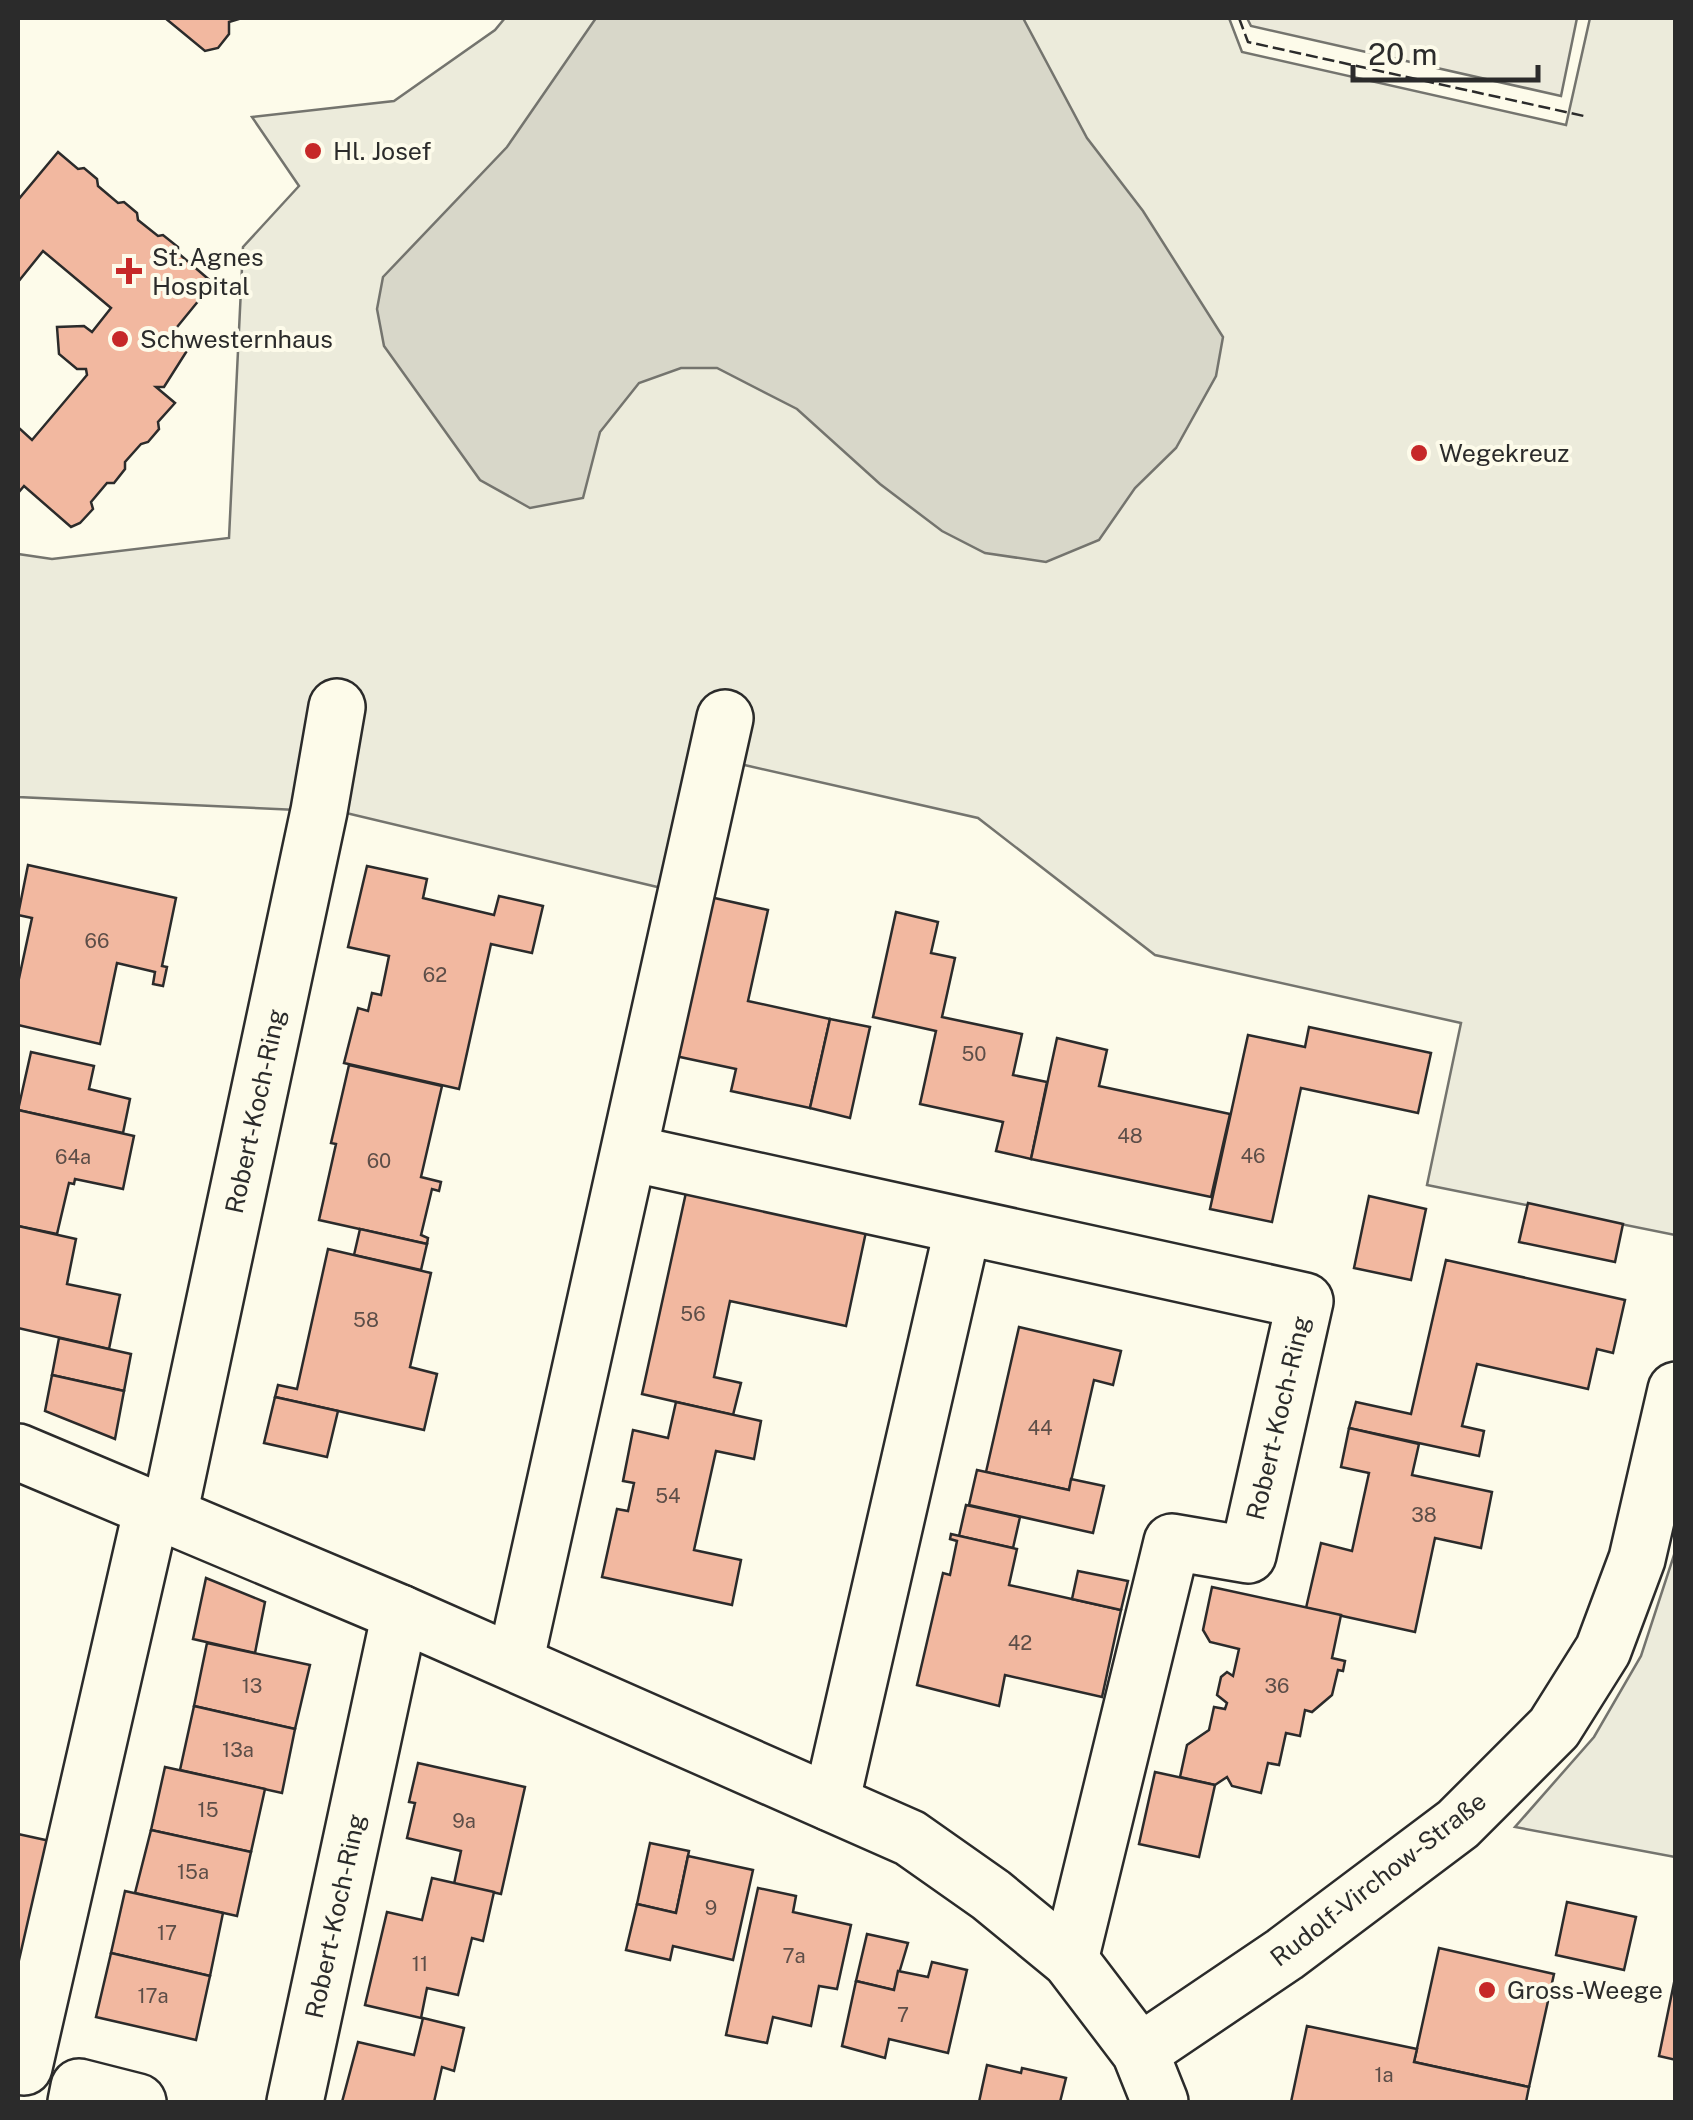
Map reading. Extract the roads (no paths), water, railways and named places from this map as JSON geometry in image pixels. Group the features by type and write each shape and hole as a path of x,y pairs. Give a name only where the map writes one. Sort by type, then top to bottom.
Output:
{"street":[{"name":"Robert-Koch-Ring","path":"24,2067 160,1512 319,811 336,707"},
{"path":"515,1664 725,718"},
{"name":"Robert-Koch-Ring","path":"630,1153 1304,1302 1248,1555 1172,1542 1070,1960"},
{"path":"831,1803 963,1227"},
{"name":"Rudolf-Virchow-Straße","path":"1140,2052 1285,1954 1458,1824 1554,1728 1603,1650 1637,1559 1676,1390"},
{"path":"18,1452 400,1613 910,1838 1070,1960 1140,2052 1160,2102"},
{"name":"Robert-Koch-Ring","path":"295,2102 400,1613"},
{"path":"76,2102 79,2087 138,2102"}],"place":[{"name":"Hl. Josef","path":"313,151"},
{"name":"St. Agnes Hospital","path":"129,271"},
{"name":"Schwesternhaus","path":"120,339"},
{"name":"Wegekreuz","path":"1419,453"},
{"name":"Gross-Weege","path":"1487,1990"}]}
